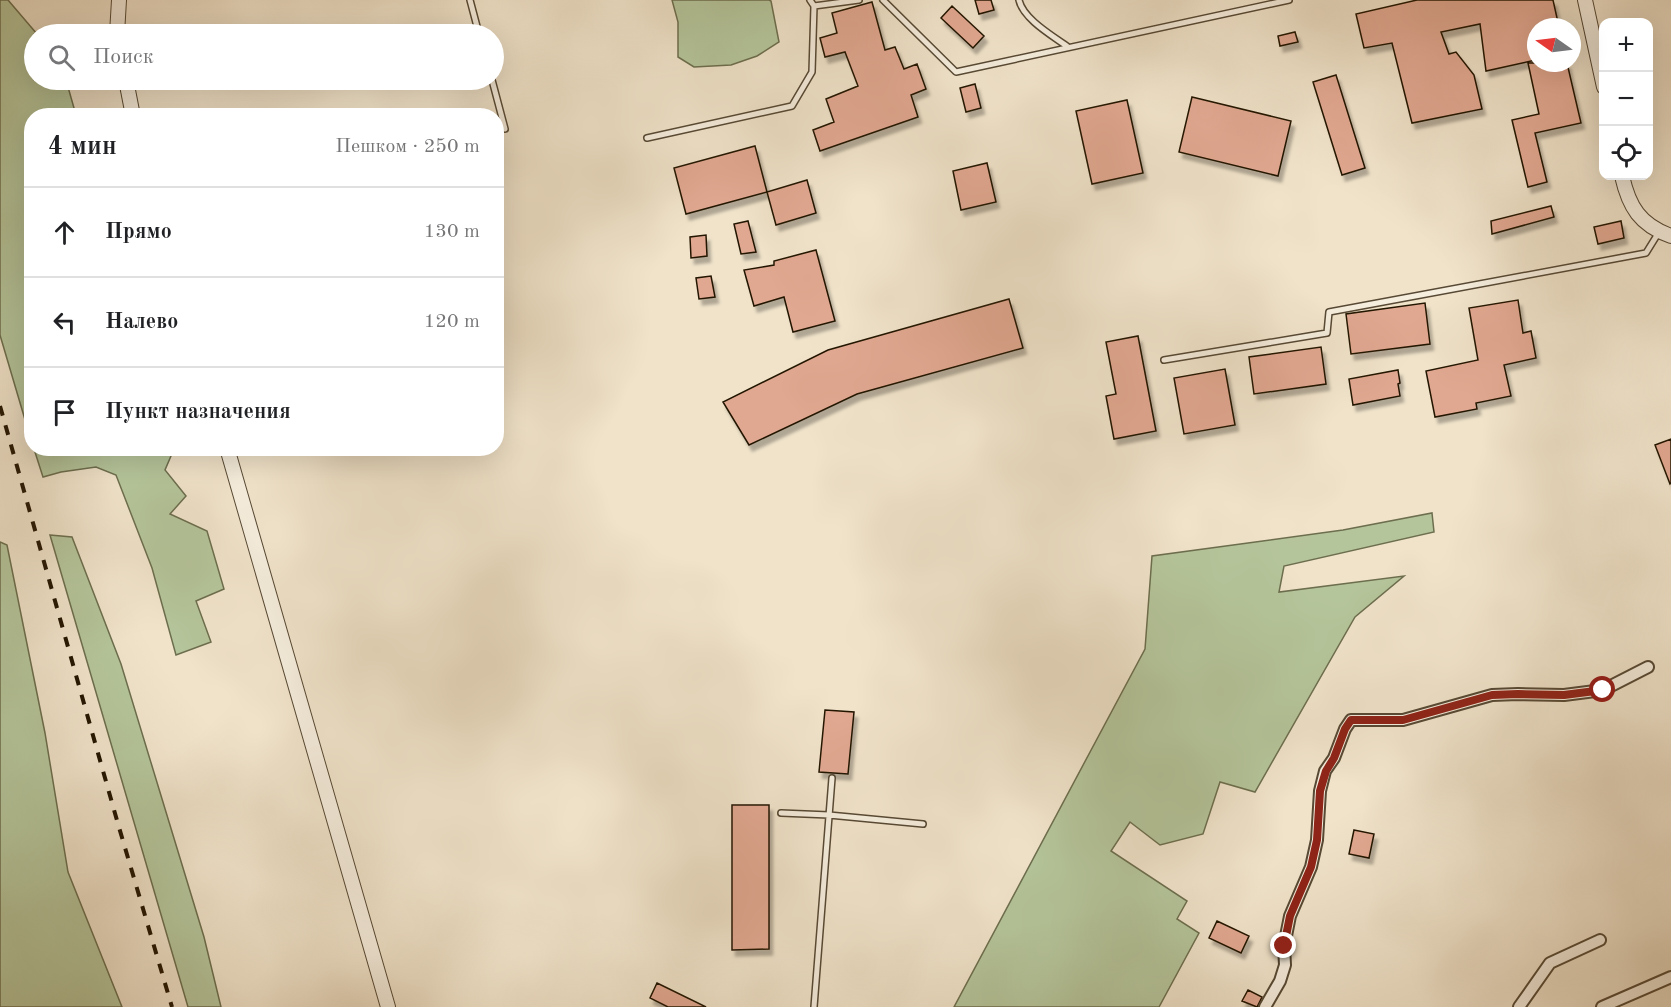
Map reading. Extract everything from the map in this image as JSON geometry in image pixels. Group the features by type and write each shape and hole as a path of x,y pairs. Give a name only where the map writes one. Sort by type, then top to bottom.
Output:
{"street":[{"path":"118,24 119,0"},
{"path":"1585,0 1601,72"},
{"path":"128,90 131,108"},
{"path":"1623,180 1631,204 1640,219 1665,234"},
{"path":"229,456 388,1007"},
{"path":"1265,1007 1280,981 1285,965 1284,946 1290,916 1311,867 1317,840 1320,791 1326,771 1351,720 1403,720 1492,695 1564,695 1603,690 1648,667"},
{"path":"1519,1007 1550,963 1600,940"},
{"path":"1602,1007 1671,977"}],"lane":[{"path":"470,0 476,24"},
{"path":"646,138 792,106 812,72 814,6 810,0"},
{"path":"814,6 859,0"},
{"path":"883,0 956,72 1289,0"},
{"path":"1019,0 1021,8 1035,22 1068,47"},
{"path":"495,90 499,108"},
{"path":"1164,360 1328,333 1329,312 1646,253 1665,234"},
{"path":"814,1007 832,778"},
{"path":"782,813 923,824"}],"green space":[{"path":"0,0 8,0 28,24 24,24 24,90 69,90 74,108 24,108 24,416 0,335"},
{"path":"672,0 769,0 779,42 757,56 731,65 694,67 678,57 678,22"},
{"path":"36,456 171,456 165,470 186,496 170,514 207,531 224,589 196,601 211,642 176,655 152,568 116,475 96,467 43,477"},
{"path":"1432,513 1434,532 1284,566 1279,592 1404,576 1355,617 1255,792 1220,782 1203,834 1160,845 1130,822 1111,851 1187,901 1177,919 1199,933 1159,1007 954,1007 1145,649 1152,556 1343,530"},
{"path":"50,535 72,537 121,664 204,937 221,1007 188,1007"},
{"path":"0,542 7,545 45,733 68,872 122,1007 0,1007"}],"building":[{"path":"975,0 991,0 994,10 979,14"},
{"path":"1417,0 1553,0 1557,18 1527,18 1527,62 1486,71 1480,24 1441,32 1449,54 1456,52 1474,75 1482,109 1412,123 1392,43 1364,48 1356,14"},
{"path":"872,2 885,50 895,47 904,69 917,64 926,89 911,95 918,117 820,151 813,130 834,122 826,99 858,86 845,52 825,57 820,38 837,33 832,13"},
{"path":"952,6 984,36 973,48 941,18"},
{"path":"1295,32 1298,42 1280,46 1278,36"},
{"path":"1530,72 1569,72 1581,123 1535,133 1547,182 1528,187 1512,120 1539,114"},
{"path":"1336,75 1365,168 1342,175 1313,82"},
{"path":"975,84 981,108 966,112 960,88"},
{"path":"1192,97 1291,121 1278,176 1179,152"},
{"path":"1127,100 1143,173 1092,184 1076,111"},
{"path":"755,146 767,192 686,214 674,168"},
{"path":"987,163 996,202 961,210 953,171"},
{"path":"807,180 816,213 776,225 767,192"},
{"path":"1551,206 1554,217 1492,234 1491,221"},
{"path":"748,221 756,252 741,254 734,224"},
{"path":"1621,221 1624,238 1598,244 1594,227"},
{"path":"706,235 707,256 691,258 690,237"},
{"path":"816,250 835,321 793,332 784,297 754,306 744,270 774,265 774,261"},
{"path":"711,276 715,297 699,299 696,278"},
{"path":"1009,299 1023,348 857,394 749,445 723,402 828,350"},
{"path":"1518,300 1523,333 1531,331 1536,358 1504,365 1511,396 1476,403 1477,409 1435,417 1426,371 1478,360 1469,308"},
{"path":"1425,303 1430,344 1351,354 1346,314"},
{"path":"1138,336 1156,431 1114,439 1106,396 1116,394 1106,342"},
{"path":"1321,347 1326,384 1254,394 1249,357"},
{"path":"1225,369 1235,425 1184,434 1174,378"},
{"path":"1398,370 1400,396 1353,405 1349,379"},
{"path":"1671,439 1671,483 1670,484 1655,445"},
{"path":"825,710 854,712 848,774 819,772"},
{"path":"732,805 769,805 769,949 732,950"},
{"path":"1354,830 1374,834 1369,858 1349,854"},
{"path":"1217,921 1249,936 1241,953 1209,938"},
{"path":"657,983 706,1007 668,1007 650,998"},
{"path":"1248,990 1262,997 1257,1007 1242,1001"}],"railway":[{"path":"0,406 172,1007"}],"route":[{"path":"1284,946 1290,916 1311,867 1317,840 1320,791 1326,771 1351,720 1403,720 1492,695 1564,695 1603,690"}]}
